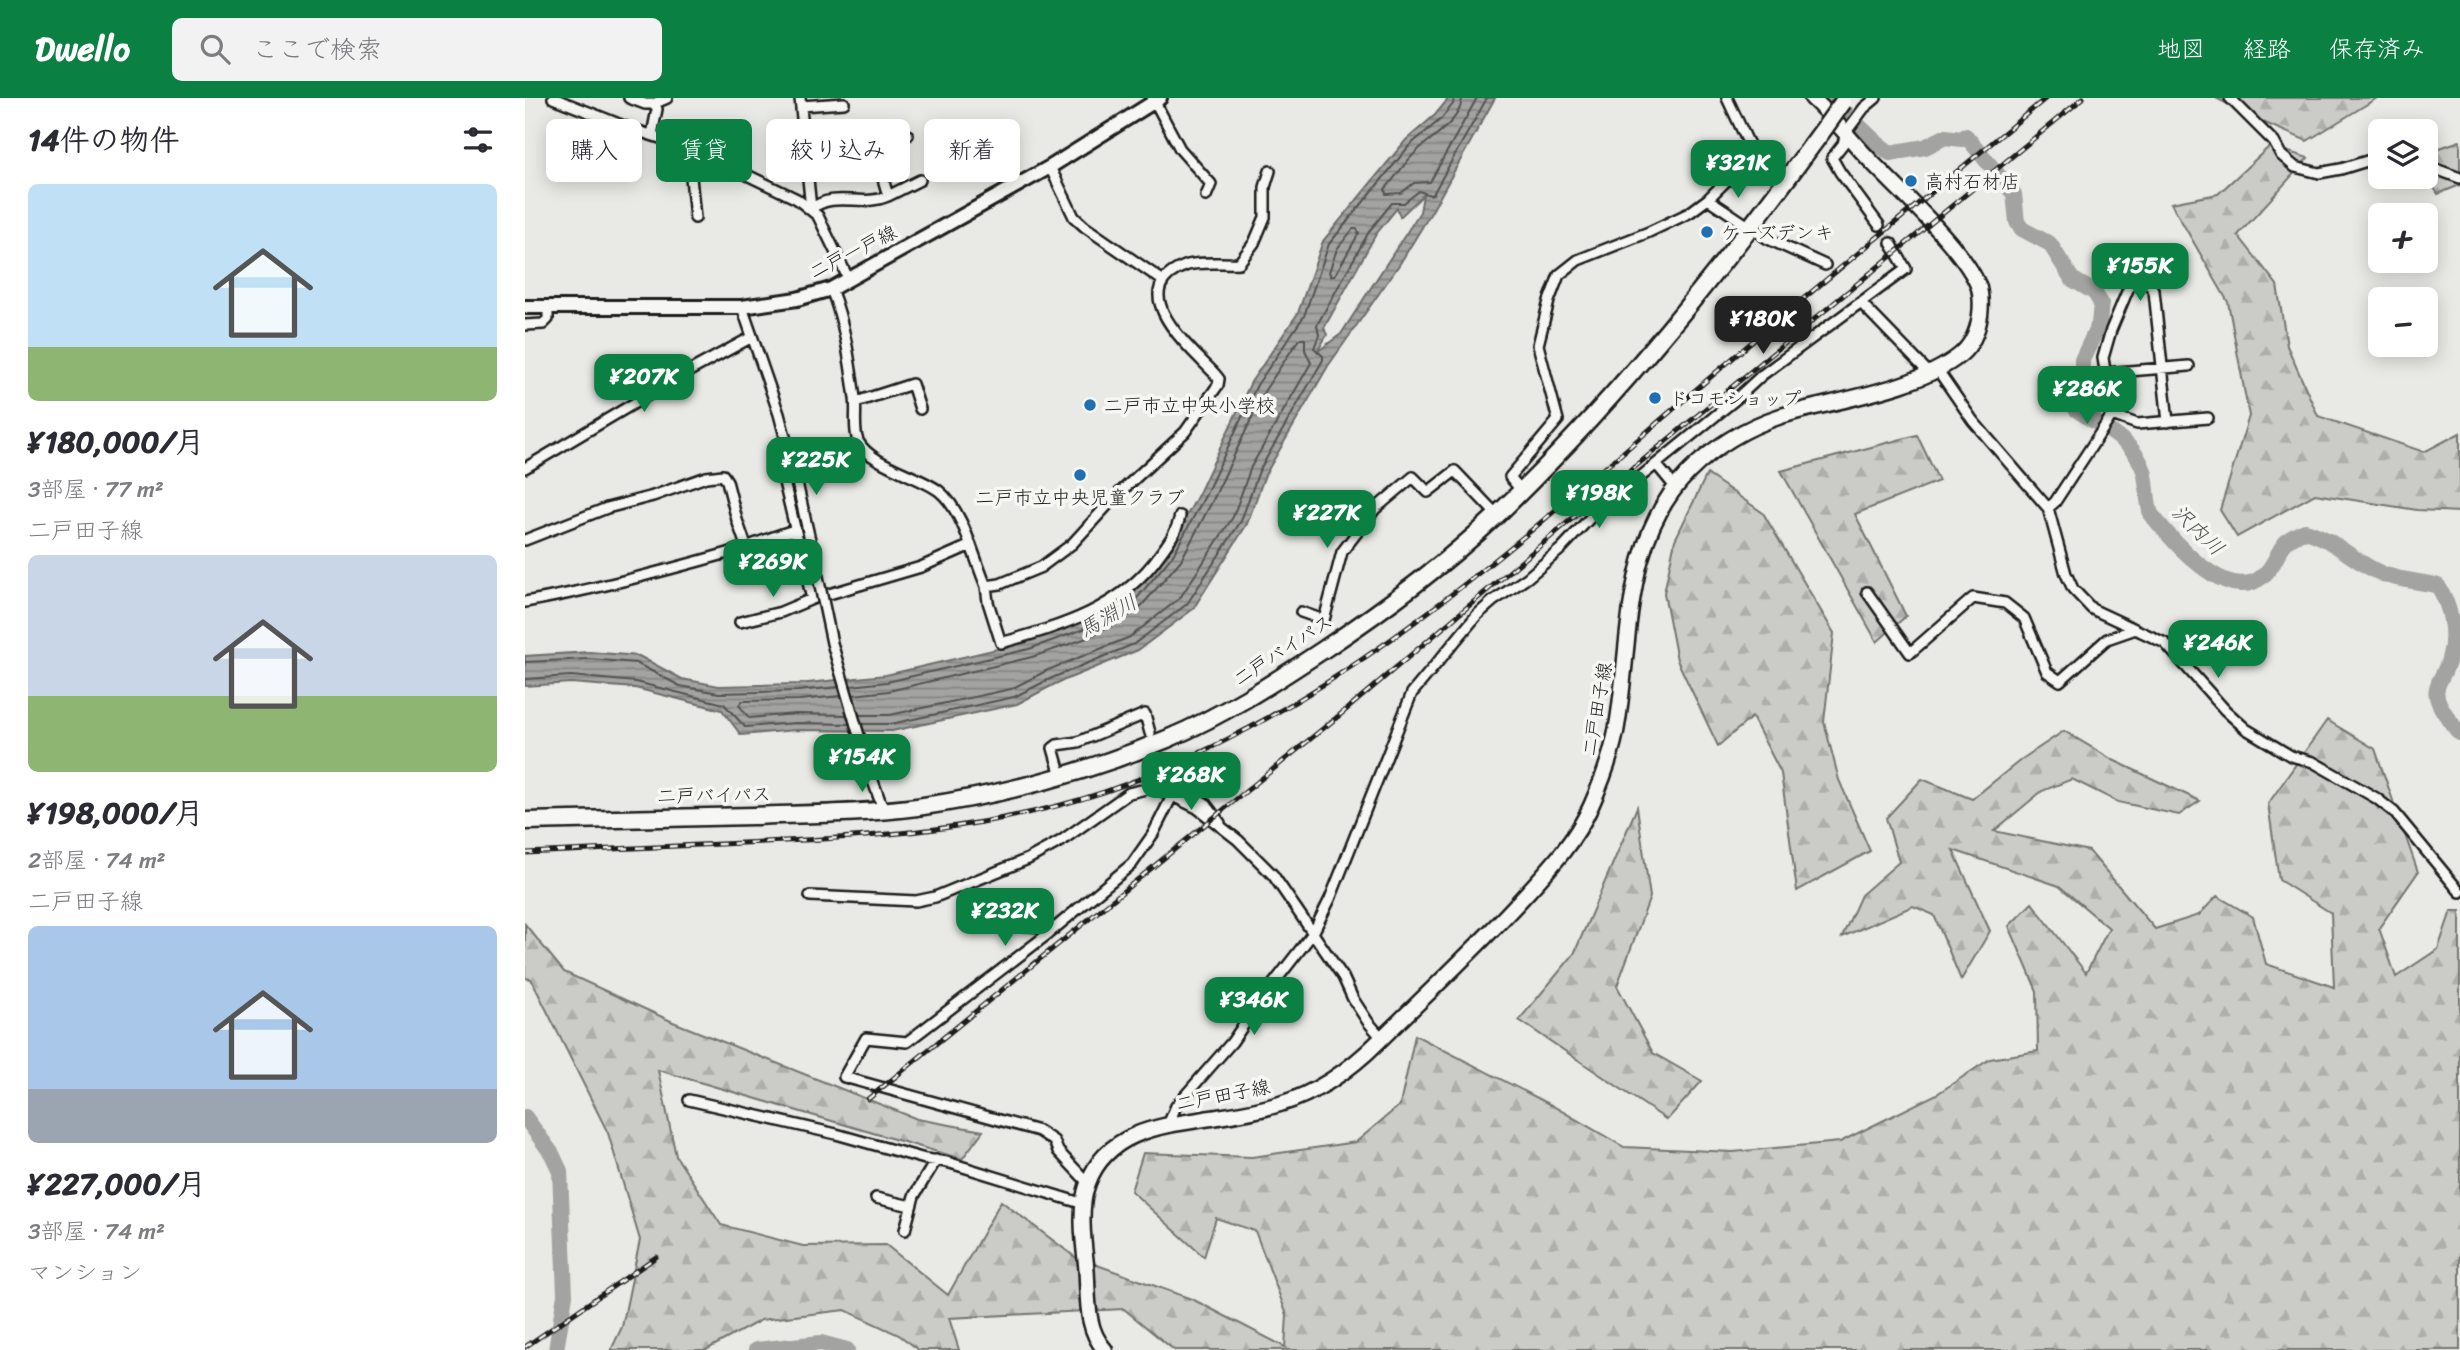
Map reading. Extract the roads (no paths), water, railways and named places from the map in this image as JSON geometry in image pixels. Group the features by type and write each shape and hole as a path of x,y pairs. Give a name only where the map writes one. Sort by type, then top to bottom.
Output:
{"highway":[{"name":"二戸バイパス","path":"525,821 832,814 927,805 1061,776 1113,760 1205,722 1269,686 1352,630 1442,562 1497,515 1618,391 1752,227 1844,100"}],"main road":[{"name":"二戸田子線","path":"1105,1350 1095,1339 1089,1319 1084,1248 1084,1204 1088,1183 1100,1161 1116,1145 1131,1136 1168,1125 1286,1102 1338,1075 1382,1038 1563,854 1584,820 1611,753 1618,724 1633,597 1645,542 1658,513 1675,487 1692,468 1718,447 1747,430 1779,417 1866,395 1933,371 1962,354 1970,345 1980,314 1980,290 1969,269 1943,235 1811,98"},
{"name":"二戸一戸線","path":"525,307 742,307 797,299 831,289 1049,167 1156,99"}],"street":[{"path":"553,98 656,136"},
{"path":"631,98 653,104 657,109 652,135"},
{"path":"653,104 667,98"},
{"path":"1521,490 1510,477 1557,420 1538,345 1549,300 1559,275 1578,260 1689,213 1726,181 1760,168 1727,98"},
{"path":"1876,98 1864,108 1846,132 1843,144 1832,158 1879,225"},
{"path":"2230,98 2295,167 2319,173 2341,170 2368,161"},
{"path":"1156,99 1180,149 1211,184 1206,196"},
{"path":"811,209 801,102 844,103"},
{"path":"1049,167 1074,217 1162,280"},
{"path":"2438,170 2460,178"},
{"path":"986,586 1041,567 1072,544 1114,498 1185,432 1218,385 1219,379 1215,373 1174,332 1167,321 1158,289 1162,280 1186,265 1239,263 1254,243 1265,217 1265,187 1270,171"},
{"path":"752,176 775,187 818,216 849,280"},
{"path":"811,209 817,204 844,198 877,201 920,180"},
{"path":"691,182 695,218"},
{"path":"884,182 888,196"},
{"path":"1708,199 1768,239 1825,265"},
{"path":"1168,1125 1176,1106 1232,1042 1313,933 1330,899 1412,693 1477,615 1561,549 1590,518 1737,399 1762,375 1906,269 1891,243"},
{"path":"2048,508 2055,502 2112,415 2103,358 2111,330 2133,284 2147,282 2154,291 2168,422"},
{"path":"831,289 847,344 856,402 857,438 861,445 898,472 938,490 949,502 971,545 986,586 988,603 1001,643 1082,617 1127,590 1154,563 1177,529 1180,516"},
{"path":"1862,303 1933,371 2048,508 2066,574 2073,589 2092,609 2108,619 2165,643 2225,710 2246,729 2291,756 2313,762 2376,798 2394,812 2460,891"},
{"path":"525,325 543,324 548,319 548,306"},
{"path":"742,307 779,414 832,643 883,809"},
{"path":"525,468 691,369 752,338"},
{"path":"2105,373 2189,366"},
{"path":"856,402 912,384 920,409"},
{"path":"2112,415 2137,424 2208,418"},
{"path":"788,448 778,455 812,599"},
{"path":"1656,464 1675,487"},
{"path":"1301,612 1324,620 1342,552 1375,509 1413,477 1428,492 1455,471 1497,515"},
{"path":"525,540 607,508 653,496 706,477 723,475 746,546"},
{"path":"525,603 586,591 731,552 794,530"},
{"path":"740,622 781,612 812,599 921,567 971,545"},
{"path":"1867,592 1910,653 1973,598 2005,603 2024,618 2047,672 2060,681 2107,639 2135,629"},
{"path":"1061,776 1053,748 1057,745 1078,742 1145,714 1150,733"},
{"path":"1166,779 1205,803 1228,832"},
{"path":"810,896 916,901 935,897 1008,867 1061,841 1129,793 1154,787 1197,808 1228,832 1273,875 1343,977 1353,999 1382,1038"},
{"path":"1088,1183 1058,1150 1054,1141 1039,1131 844,1077 866,1038 907,1042 1055,928 1132,864 1153,834 1173,794"},
{"path":"1005,924 1055,928"},
{"path":"689,1100 979,1170 1047,1195 1084,1204"},
{"path":"905,1230 914,1196 936,1160"},
{"path":"876,1198 911,1206"}],"water":[{"name":"馬淵川","path":"1449,98 1495,98 1399,265 1328,366 1265,475 1247,524 1193,609 1138,650 1055,684 1017,704 892,731 796,730 741,735 722,710 635,688 571,683 525,686 525,656 589,652 639,656 682,679 719,686 798,684 886,675 1027,642 1081,623 1127,598 1167,552 1199,493 1251,382 1298,313 1323,241 1406,140 1435,115","holes":["1423,195 1420,212 1341,334 1317,352 1327,335 1324,328 1376,234 1397,208 1400,217"]}],"waterway":[{"name":"沢内川","path":"1830,98 1890,153 1925,147 1945,137 1962,139 1966,136 2014,194 2017,222 2022,229 2050,244 2072,279 2094,292 2101,303 2099,324 2082,360 2082,393 2076,403 2076,409 2133,450 2144,471 2151,514 2171,538 2201,566 2233,583 2249,583 2269,570 2288,540 2305,531 2326,540 2383,574 2438,586 2449,610 2452,646 2436,690 2437,697 2446,715 2460,733"},
{"path":"525,1117 552,1154 560,1171 565,1295 556,1350"},
{"path":"756,1350 821,1343 847,1350"}],"tunnel":[{"path":"1879,225 1891,243"},
{"path":"1152,741 1166,779"}],"railway":[{"path":"525,853 807,840 893,834 978,823 1062,805 1104,792 1189,758 1271,716 1349,668 1423,616 1567,501 1790,310 2046,98"},
{"path":"868,1099 1341,714 1574,517 2083,98"},
{"path":"525,1347 656,1257"}],"place":[{"name":"高村石材店","path":"1911,181"},
{"name":"ケーズデンキ","path":"1707,232"},
{"name":"ドコモショップ","path":"1655,398"},
{"name":"二戸市立中央小学校","path":"1090,405"},
{"name":"二戸市立中央児童クラブ","path":"1080,475"}]}
